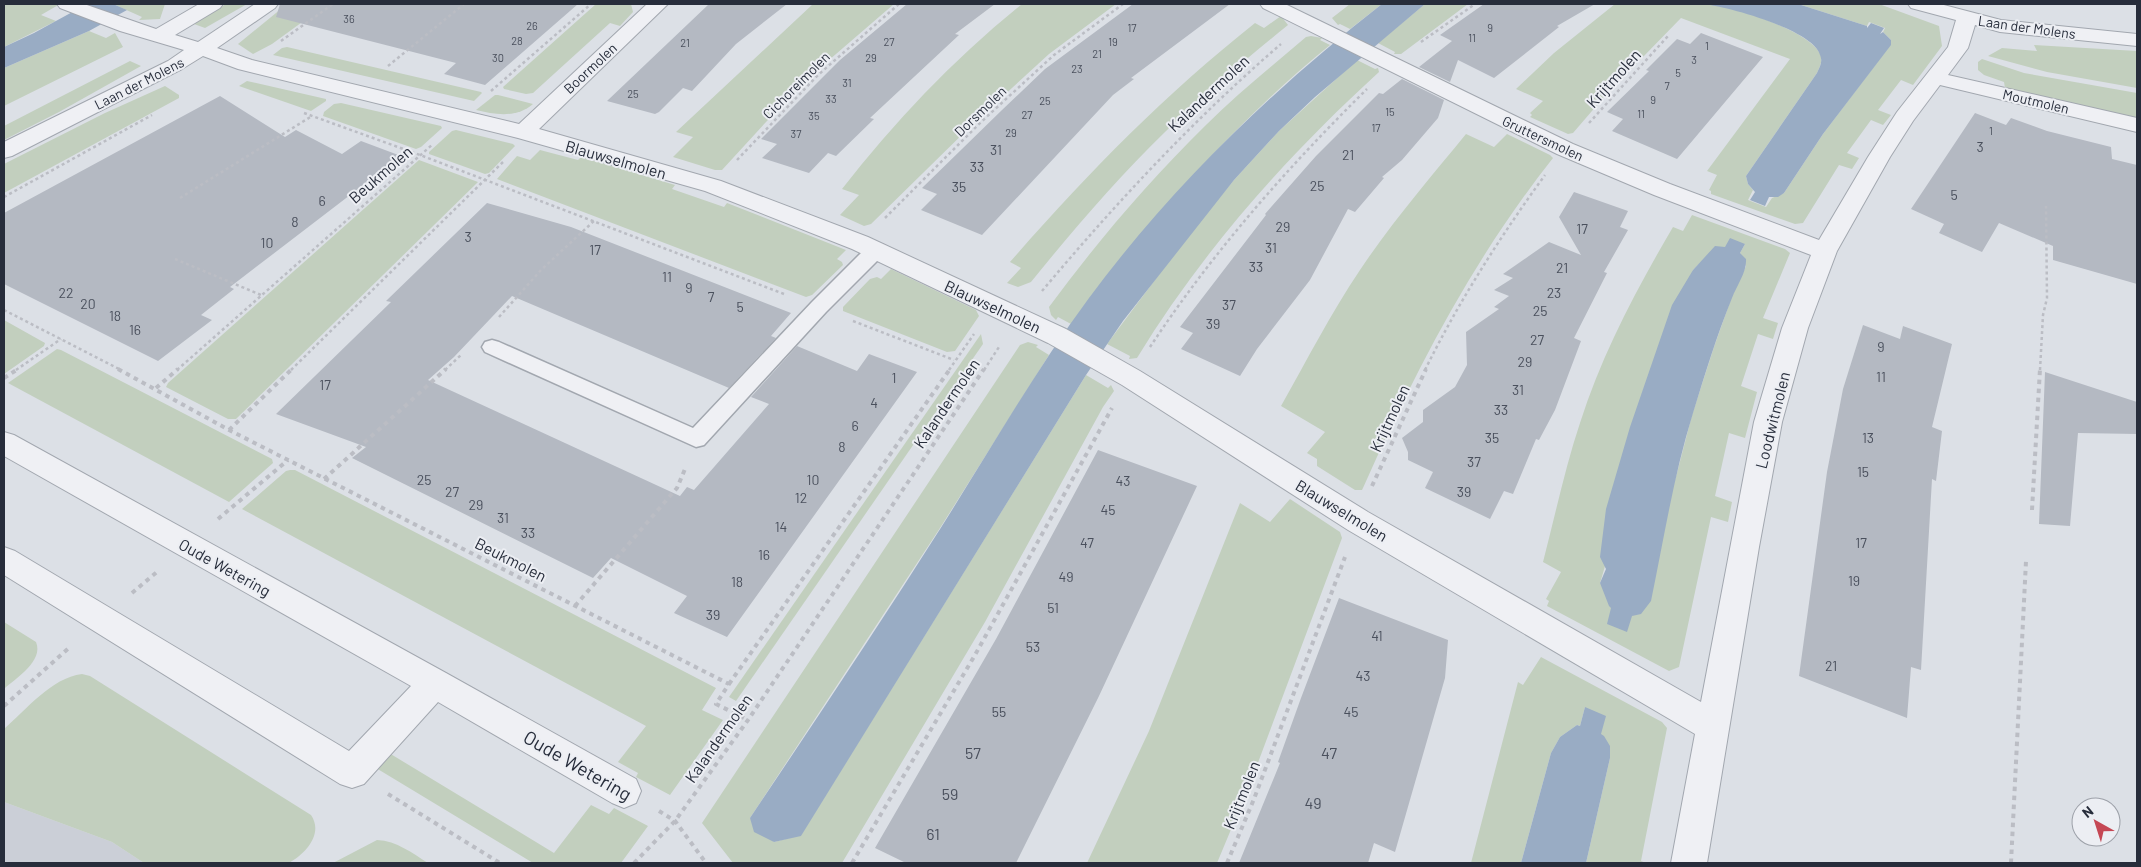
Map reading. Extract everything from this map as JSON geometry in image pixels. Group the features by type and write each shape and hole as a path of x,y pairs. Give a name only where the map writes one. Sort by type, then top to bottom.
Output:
{"street":[{"name":"Blauwselmolen","path":"67,4 127,27 202,49 245,65 523,132 713,186 868,247 1057,336 1101,361 1358,521 1712,726"},
{"path":"158,36 213,4"},
{"name":"Laan der Molens","path":"4,151 175,65 268,4"},
{"name":"Boormolen","path":"523,132 658,4"},
{"name":"Gruttersmolen","path":"1270,4 1566,149 1691,202 1825,251"},
{"name":"Laan der Molens","path":"1918,4 2000,26 2038,32 2137,40"},
{"name":"Loodwitmolen","path":"1689,863 1744,547 1768,422 1795,328 1825,251 1879,158 1906,117 1958,48 1968,18"},
{"name":"Moutmolen","path":"1935,78 2137,125"},
{"name":"Oude Wetering","path":"7,450 187,545 624,791"},
{"path":"4,560 352,772 435,683"}],"lane":[{"path":"492,346 696,439 819,307 868,247"}],"path":[{"path":"245,65 333,4"},
{"path":"388,67 464,4"},
{"name":"Beukmolen","path":"156,388 592,4"},
{"name":"Cichoreimolen","path":"713,186 818,75 899,4"},
{"name":"Dorsmolen","path":"868,247 981,122 1054,55 1123,4"},
{"name":"Kalandermolen","path":"634,863 675,820 748,720 963,399 1020,318 1094,228 1172,144 1241,78 1308,21"},
{"name":"Krijtmolen","path":"1227,863 1254,799 1358,521 1418,385 1453,319 1509,226 1566,149 1668,36"},
{"path":"180,198 312,116 346,89"},
{"path":"303,113 486,180 954,360"},
{"path":"4,196 152,115"},
{"path":"230,430 486,180 514,149 523,132"},
{"path":"2032,510 2043,316 2047,298 2046,206"},
{"path":"175,259 261,296"},
{"path":"748,720 716,704 954,360 997,307"},
{"name":"Beukmolen","path":"4,310 156,388 288,460 729,684"},
{"path":"4,378 61,339"},
{"path":"575,606 678,488 696,439"},
{"path":"4,706 187,545 288,460"},
{"path":"2011,863 2026,561"},
{"path":"352,772 500,863"},
{"name":"Oude Wetering","path":"624,791 675,820 706,863"}],"shaded area":[{"path":"4,802 112,842 144,863 4,863"}],"green space":[{"path":"1693,3 1716,5 1783,27 1811,43 1819,52 1821,60 1817,73 1746,176 1748,184 1753,190 1748,200 1766,207 1772,198 1784,193 1823,134 1891,44 1891,40 1883,32 1885,28 1869,22 1867,26 1798,4 1879,4 1939,26 1942,46 1913,85 1901,80 1878,110 1891,115 1883,125 1871,120 1847,153 1859,158 1852,169 1839,165 1803,223 1795,224 1711,194 1709,190 1717,175 1707,171 1790,59 1681,18 1604,97 1573,133 1568,134 1530,117 1532,115 1530,113 1543,101 1516,89 1554,53 1615,4"},
{"path":"4,4 60,4 41,15 56,21 4,47"},
{"path":"113,4 165,4 160,19 139,20 142,17"},
{"path":"226,4 247,4 205,28 194,24"},
{"path":"287,4 327,4 272,44 253,54 238,44"},
{"path":"596,4 631,4 633,12 620,26 610,23 533,93 526,94 504,89 503,87"},
{"path":"813,4 894,4 814,73 722,170 715,170 673,157 693,137 676,132"},
{"path":"1022,4 1116,4 1049,54 977,120 871,224 864,226 840,215 859,195 842,189 883,139 950,68"},
{"path":"1350,4 1382,4 1350,29 1340,24 1338,25 1332,18"},
{"path":"1425,4 1468,4 1401,54 1394,54 1395,52 1378,43"},
{"path":"1281,16 1288,25 1210,90 1147,150 1096,205 1031,282 1018,287 1007,283 1021,268 1010,262 1097,167 1157,107 1255,23 1264,28"},
{"path":"89,31 106,38 115,33 123,47 4,106 4,68"},
{"path":"1306,37 1322,38 1320,40 1330,45 1256,111 1187,182 1127,251 1071,324 1058,317 1056,320 1051,315 1049,307 1104,236 1143,190 1230,102"},
{"path":"2034,45 2137,51 2137,88 2047,72 1988,56 2002,48 2037,51"},
{"path":"287,47 482,93 474,101 273,55 282,48"},
{"path":"1982,59 2024,73 2137,93 2137,119 2005,88 2004,82 1984,75 1978,70 1978,62"},
{"path":"1357,60 1375,69 1378,68 1379,72 1311,137 1248,206 1190,280 1137,358 1129,359 1130,356 1107,344 1190,233 1234,180 1279,131"},
{"path":"130,61 141,66 59,112 4,140 4,126"},
{"path":"247,81 326,99 326,101 311,111 239,86"},
{"path":"165,86 179,95 179,98 4,193 4,164 105,113"},
{"path":"495,95 533,104 520,112 506,114 476,110"},
{"path":"341,103 441,126 442,128 421,147 416,149 323,116 324,112 334,104"},
{"path":"456,130 515,146 489,173 485,174 429,154 452,131"},
{"path":"1466,134 1494,147 1507,134 1553,158 1524,196 1471,276 1403,401 1362,490 1355,490 1317,466 1317,459 1307,453 1325,432 1281,406 1349,286 1372,252"},
{"path":"540,150 578,160 581,157 675,185 672,189 724,207 727,203 846,250 837,259 843,265 812,295 806,297 497,179 517,156 530,160"},
{"path":"419,160 478,182 236,419 228,419 166,387 168,383"},
{"path":"1692,215 1785,249 1790,253 1763,318 1778,323 1773,339 1758,334 1741,386 1757,392 1745,438 1729,433 1715,496 1732,502 1728,522 1711,517 1679,667 1669,671 1547,606 1549,601 1546,599 1561,572 1543,562 1575,440 1589,397 1609,347 1646,274 1673,227 1683,231","holes":["1745,244 1740,253 1746,266 1732,296 1714,347 1632,616 1600,583 1693,270 1716,252"]},
{"path":"891,269 976,310 979,316 955,351 947,352 843,311 843,307 870,279 877,277 881,279"},
{"path":"4,320 45,343 44,346 4,374"},
{"path":"981,334 983,344 736,701 729,697"},
{"path":"1028,342 1038,345 1036,347 1049,355 940,528 750,818 774,842 801,835 1086,375 1108,388 1111,385 1114,391 1103,407 985,622 842,863 733,863 702,823 1020,345"},
{"path":"57,349 272,459 273,463 229,502 8,383"},
{"path":"295,470 716,688 702,710 723,720 670,795 636,777 638,773 618,762 646,726 242,509 286,471"},
{"path":"1290,499 1340,532 1342,538 1250,784 1217,863 1087,863 1149,731 1240,503 1270,522"},
{"path":"4,622 36,642 37,649 33,662 4,689"},
{"path":"1541,657 1662,722 1667,728 1641,861 1646,863 1586,863 1610,758 1601,735 1585,707 1580,726 1577,725 1560,737 1551,753 1521,863 1471,863 1518,682 1523,685"},
{"path":"82,674 90,676 311,815 315,829 311,843 289,863 144,863 112,842 4,802 4,729 49,688 71,677"},
{"path":"389,753 554,853 591,805 609,814 614,808 648,826 621,863 533,863 376,768"},
{"path":"377,840 398,845 428,863 333,863"}],"water":[{"path":"87,4 113,4 127,10 89,31 4,68 4,47"},
{"path":"1382,4 1425,4 1315,97 1279,131 1234,180 1123,321 1086,375 801,836 774,842 754,832 750,818 895,599 1031,382 1089,298 1154,217 1189,178 1263,105"},
{"path":"1704,4 1798,4 1867,26 1867,28 1871,23 1884,28 1880,34 1883,32 1891,40 1891,45 1823,134 1784,193 1778,197 1769,197 1765,206 1750,200 1755,192 1748,184 1746,176 1817,73 1821,64 1821,57 1814,46 1787,29 1750,15"},
{"path":"1730,238 1745,244 1740,253 1746,259 1745,269 1716,340 1686,436 1651,601 1641,614 1632,616 1627,632 1607,624 1611,608 1600,583 1606,569 1600,557 1606,509 1630,427 1672,305 1693,270 1715,246 1725,247"},
{"path":"1585,707 1606,716 1601,734 1610,746 1610,758 1586,863 1521,863 1551,753 1560,737 1577,725 1580,726"}],"building":[{"path":"280,4 578,4 485,85 444,74 456,63 276,17"},
{"path":"709,4 787,4 736,44 692,91 683,88 659,112 655,114 607,101"},
{"path":"907,4 995,4 955,34 959,35 870,118 874,119 836,156 828,153 809,173 762,158 777,144 761,139 840,60"},
{"path":"1133,4 1230,4 1131,78 1134,79 1113,95 982,235 921,210 937,194 922,188 1002,110 1045,69"},
{"path":"1484,4 1595,4 1557,26 1559,27 1494,78 1458,60 1450,82 1419,67 1452,41 1440,35"},
{"path":"1701,33 1763,57 1677,159 1612,131 1623,119 1607,112 1649,71 1646,70 1677,39 1690,44"},
{"path":"1402,79 1444,100 1438,118 1402,160 1382,177 1384,178 1355,212 1348,209 1310,280 1257,349 1240,376 1181,349 1193,333 1180,327 1265,214 1316,156 1379,93 1383,94"},
{"path":"220,96 285,137 296,130 342,154 361,141 401,156 230,287 234,289 201,315 212,320 158,361 4,284 4,213"},
{"path":"1975,113 2006,125 2011,118 2047,131 2111,147 2112,159 2137,165 2137,284 2053,260 2053,246 1999,223 1982,252 1939,233 1944,224 1911,209"},
{"path":"1574,192 1628,211 1620,227 1628,230 1604,272 1607,273 1574,338 1581,341 1555,410 1539,440 1536,439 1513,494 1504,491 1490,519 1425,488 1433,472 1408,460 1408,452 1402,438 1423,422 1423,410 1455,387 1467,365 1466,332 1499,309 1494,307 1509,296 1494,290 1513,278 1503,274 1549,242 1581,255 1559,217"},
{"path":"487,203 571,227 791,313 771,336 776,338 729,388 512,296 454,357 428,380 680,496 687,487 694,490 769,404 751,397 797,346 857,371 869,354 917,372 727,637 674,613 687,596 611,558 593,578 352,458 366,447 276,414 391,302 386,301"},
{"path":"1863,325 1900,339 1903,326 1952,344 1932,427 1942,431 1936,481 1932,479 1921,670 1911,667 1907,718 1799,676 1827,472 1843,389"},
{"path":"2045,372 2137,402 2137,434 2078,433 2070,526 2039,524"},
{"path":"1098,450 1197,486 1099,696 1016,863 906,863 875,848 996,639"},
{"path":"1339,598 1448,640 1445,678 1395,852 1374,843 1368,863 1239,863 1280,763 1278,762"}]}
